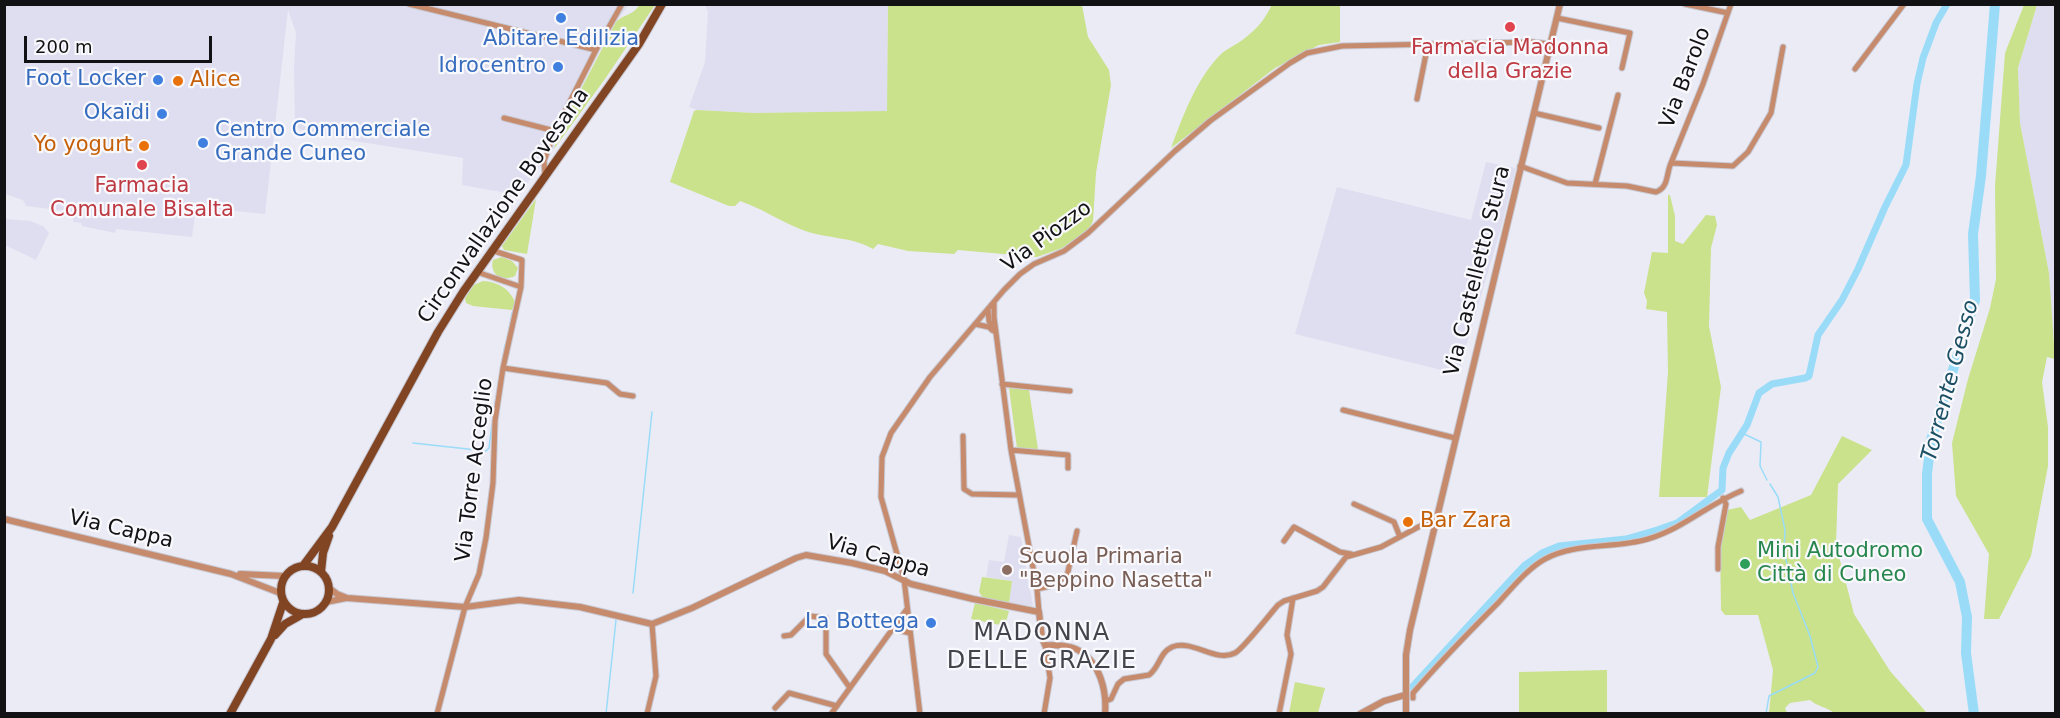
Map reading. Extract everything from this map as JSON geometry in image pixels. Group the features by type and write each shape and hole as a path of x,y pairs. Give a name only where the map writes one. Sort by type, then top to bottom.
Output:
{"main road":[{"name":"Circonvallazione Bovesana","path":"303,566 332,527 438,332 491,250 639,44 662,4"},
{"name":"Circonvallazione Bovesana","path":"321,572 323,553 332,527"},
{"path":"230,714 271,639 282,598 282,581 285,576 296,567 303,566 321,572 329,588 326,602 316,612 301,615 285,624 271,639"},
{"path":"282,598 288,608 301,615"}],"street":[{"path":"410,4 596,50"},
{"path":"545,175 544,161 555,131 622,4"},
{"name":"Via Castelletto Stura","path":"1406,714 1406,656 1410,630 1560,4"},
{"path":"1685,4 1728,13"},
{"name":"Via Barolo","path":"1521,166 1567,183 1627,186 1656,192 1660,190 1666,183 1671,163 1703,84 1731,4"},
{"path":"1855,69 1904,4"},
{"path":"1557,18 1630,33 1622,68"},
{"path":"1417,99 1428,44"},
{"name":"Via Piozzo","path":"920,714 904,579 881,496 882,457 891,433 930,377 1020,274 1034,264 1064,251 1088,233 1210,121 1290,63 1314,51 1342,46 1550,44"},
{"name":"Via Barolo","path":"1671,163 1730,166 1737,164 1754,144 1771,113 1784,47"},
{"path":"1595,184 1617,95"},
{"path":"1534,112 1599,128"},
{"path":"504,118 555,131"},
{"name":"Via Torre Acceglio","path":"437,714 465,607 479,574 493,483 495,421 503,369 521,287 522,260 491,250"},
{"path":"477,272 521,287"},
{"path":"995,301 994,317 1011,450 1037,589 1042,638 1050,678 1044,714"},
{"path":"988,310 989,321 998,336"},
{"path":"975,324 989,327 998,336"},
{"name":"Via Torre Acceglio","path":"503,369 607,383 620,394 633,396"},
{"path":"1002,384 1070,391"},
{"path":"1343,410 1455,438"},
{"path":"963,436 964,489 972,494 1018,495"},
{"path":"1011,450 1068,455 1068,468"},
{"path":"1413,698 1413,693 1436,667 1520,580 1543,560 1569,550 1632,543 1671,531 1723,498 1741,491"},
{"path":"1718,569 1718,547 1726,504 1723,498"},
{"path":"1354,504 1394,522 1400,537"},
{"path":"1106,700 1111,699 1118,684 1124,679 1153,672 1160,657 1171,648 1184,645 1224,656 1236,653 1278,605 1323,587 1346,556 1381,548 1437,518"},
{"name":"Via Cappa","path":"4,519 231,574"},
{"path":"1284,541 1294,527 1340,552 1352,554"},
{"path":"1037,589 1050,586 1067,576 1077,531"},
{"name":"Via Cappa","path":"652,624 684,612 806,555 852,562 885,571 911,584 1039,612"},
{"path":"231,574 285,576"},
{"path":"231,574 282,598"},
{"path":"329,588 347,598"},
{"path":"326,602 347,598 465,607 527,600 607,612 652,624 656,676 647,714"},
{"path":"1279,714 1291,654 1287,635 1293,598"},
{"path":"831,714 907,609"},
{"path":"784,636 791,635 810,616 826,618 826,654 850,688"},
{"path":"893,629 910,633"},
{"path":"1045,645 1072,648 1086,656 1100,677 1105,691 1105,714"},
{"path":"775,708 789,693 837,706"},
{"path":"1359,714 1384,701 1406,695"}],"shaded area":[{"path":"4,5 629,5 616,22 593,64 557,137 554,149 518,195 462,185 463,158 316,135 295,127 296,33 288,10 265,214 196,207 192,237 116,229 115,233 82,226 81,223 73,222 74,212 26,206 23,200 5,194"},
{"path":"705,5 888,5 887,112 755,113 697,110 689,107 705,62 708,12"},
{"path":"2037,5 2055,5 2055,346 2049,273 2020,123 2018,68"},
{"path":"1486,162 1516,168 1501,228 1458,374 1295,334 1337,187 1471,220"},
{"path":"5,219 30,221 43,226 49,233 36,260 5,245"},
{"name":"Scuola Primaria \"Beppino Nasetta\"","path":"1009,535 1021,537 1033,606 1009,603 1012,581 986,577 989,560 1004,562"}],"green space":[{"path":"640,4 655,5 554,149 565,120 616,22 634,11"},
{"path":"1272,4 1340,5 1340,42 1319,45 1275,68 1171,148 1205,73 1222,53 1258,26"},
{"path":"888,5 1082,5 1088,37 1109,70 1111,85 1096,173 1093,221 1089,229 1062,248 1037,257 958,250 954,254 908,251 878,244 873,249 856,242 800,229 740,201 735,206 729,206 670,182 694,111 697,110 755,113 887,111"},
{"path":"2024,5 2037,5 2018,68 2020,123 2049,273 2055,359 2047,357 2042,382 2048,427 2048,466 2031,556 1999,619 1984,619 1989,554 1956,496 1952,443 1996,279 1995,186 2005,53"},
{"path":"1668,195 1670,195 1675,216 1675,241 1683,244 1706,215 1715,216 1717,225 1711,248 1709,326 1721,387 1707,497 1659,497 1668,372 1667,312 1646,309 1647,301 1644,293 1652,252 1668,253"},
{"path":"536,199 527,254 504,250 502,246"},
{"path":"502,257 512,261 518,268 515,276 502,278 495,273 493,260"},
{"path":"483,281 498,284 506,289 515,302 512,310 473,306 466,303 465,298 474,285"},
{"path":"1009,388 1029,390 1038,449 1017,448"},
{"path":"1842,436 1872,450 1838,484 1836,545 1854,614 1890,671 1927,713 1834,713 1810,700 1790,703 1785,708 1787,713 1769,713 1773,670 1758,615 1725,615 1721,610 1720,545 1727,510 1741,507 1750,520 1811,495"},
{"path":"982,577 1012,581 1009,603 984,599 979,592"},
{"path":"975,603 1009,611 1005,626 971,619"},
{"path":"1607,670 1607,713 1519,713 1519,672"},
{"path":"1295,682 1325,688 1318,713 1289,713"}],"waterway":[{"path":"1412,687 1525,565 1542,553 1559,546 1626,539 1657,530 1677,523 1722,490 1723,468 1729,453 1747,425 1759,393 1772,384 1809,376 1818,335 1842,300 1906,165 1917,84 1923,58 1936,23 1947,4"},
{"name":"Torrente Gesso","path":"1974,714 1966,653 1967,617 1960,582 1927,519 1927,474 1931,440 1975,300 1973,234 1981,176 1995,4"},
{"path":"507,340 512,313"},
{"path":"498,385 505,345"},
{"path":"493,418 497,392"},
{"path":"633,593 652,412"},
{"path":"413,443 486,451 489,448 492,424"},
{"path":"1742,433 1761,442 1760,466 1767,480"},
{"path":"1766,714 1769,696 1815,673 1818,667 1810,636 1793,593 1784,550 1785,530 1778,497 1770,484"},
{"path":"606,714 616,620"}],"place":[{"name":"Abitare Edilizia","path":"561,18"},
{"name":"Farmacia Madonna della Grazie","path":"1510,27"},
{"name":"Idrocentro","path":"558,67"},
{"name":"Foot Locker","path":"158,80"},
{"name":"Alice","path":"178,81"},
{"name":"Okaïdi","path":"162,114"},
{"name":"Centro Commerciale Grande Cuneo","path":"203,143"},
{"name":"Yo yogurt","path":"144,146"},
{"name":"Farmacia Comunale Bisalta","path":"142,165"},
{"name":"Bar Zara","path":"1408,522"},
{"name":"Mini Autodromo Città di Cuneo","path":"1745,564"},
{"name":"Scuola Primaria \"Beppino Nasetta\"","path":"1007,570"},
{"name":"La Bottega","path":"931,623"}],"district":[{"name":"MADONNA DELLE GRAZIE","path":"1042,648"}]}
